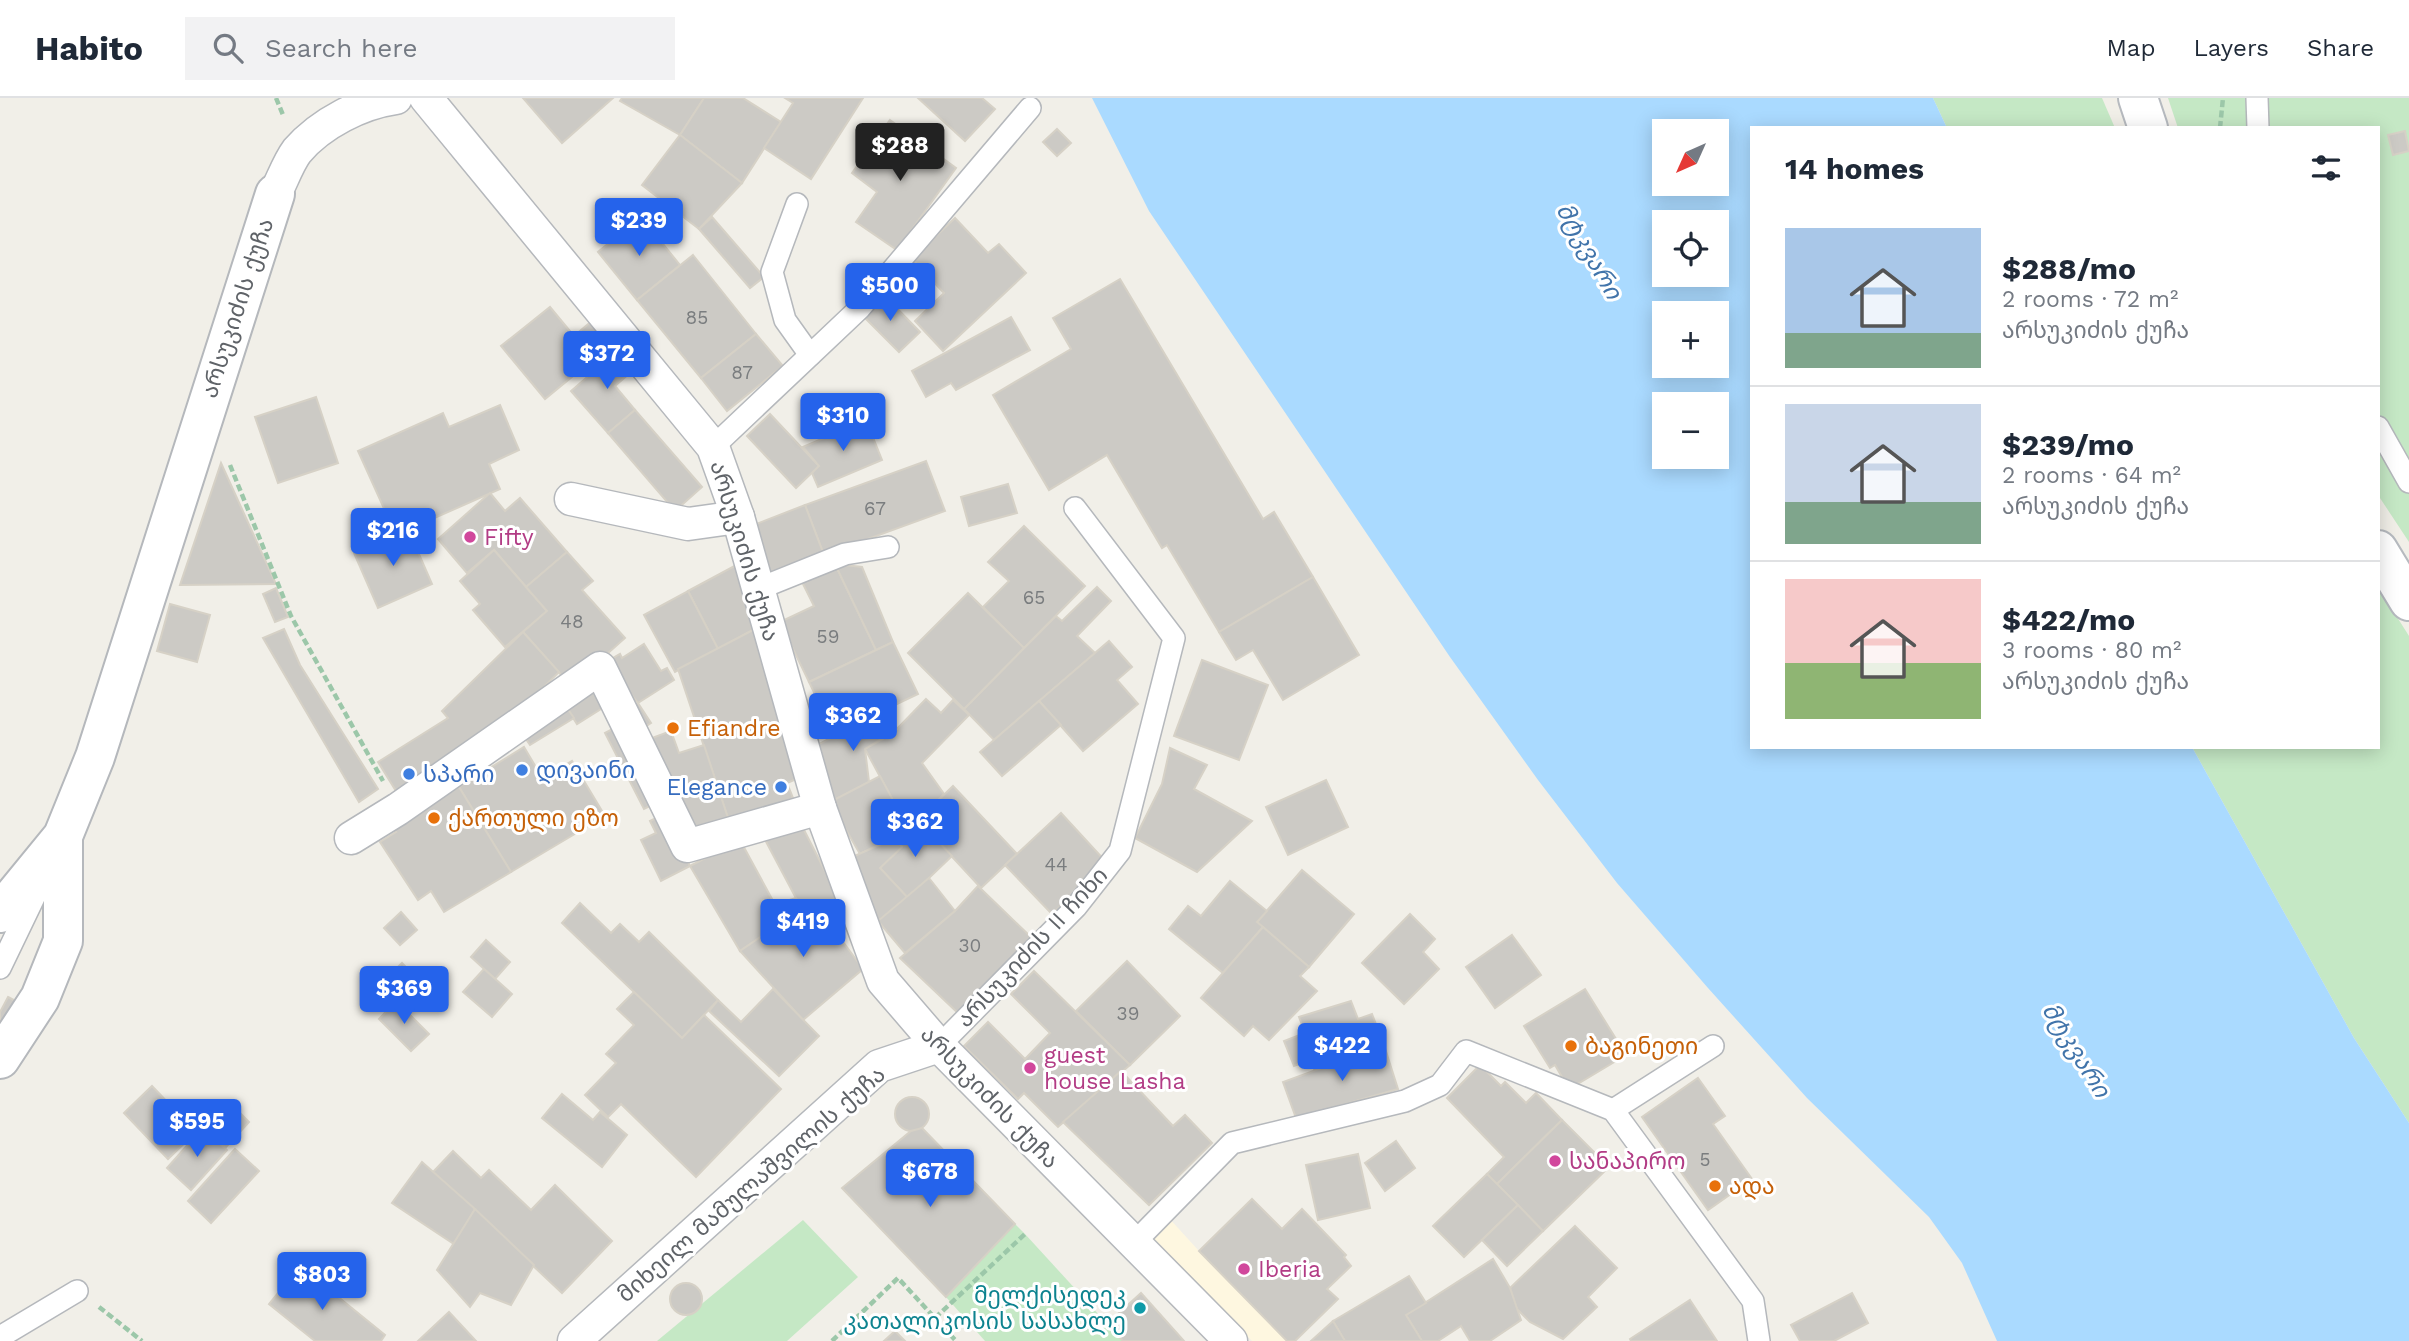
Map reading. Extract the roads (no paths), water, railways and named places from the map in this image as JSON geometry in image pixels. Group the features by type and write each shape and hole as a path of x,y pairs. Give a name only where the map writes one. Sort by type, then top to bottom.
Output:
{"street":[{"name":"არსუკიძის ქუჩა","path":"63,835 94,757 154,579 206,405 275,194 297,151 329,124 372,101 396,98"},
{"name":"არსუკიძის ქუჩა","path":"426,98 713,447 738,517 820,808 883,981 939,1046 1231,1341"},
{"path":"2138,98 2147,126"},
{"path":"571,499 688,524 738,517"},
{"path":"2380,553 2409,601"},
{"path":"351,838 398,809 600,668 687,846 820,808"},
{"path":"0,913 63,835"},
{"path":"0,1059 40,998 63,941 63,835"},
{"name":"მიხეილ მამულაშვილის ქუჩა","path":"574,1341 879,1066 939,1046"}],"lane":[{"path":"2258,98 2258,126"},
{"path":"713,447 860,308 1030,108"},
{"path":"797,204 772,272 785,320 810,355"},
{"path":"2380,431 2409,482"},
{"name":"არსუკიძის II ჩიხი","path":"939,1046 1076,907 1120,851 1171,650 1174,638 1075,508"},
{"path":"758,589 845,554 888,547"},
{"path":"0,968 63,835"},
{"path":"1613,1110 1713,1046"},
{"path":"1135,1242 1232,1143 1405,1101 1440,1085 1466,1051 1613,1110 1753,1301 1759,1341"},
{"path":"0,1337 77,1291"}],"water":[{"name":"მტკვარი","path":"1092,98 1933,98 1946,126 1750,126 1750,749 2193,749 2354,1038 2409,1123 2409,1341 1997,1341 1962,1263 1929,1217 1807,1098 1708,988 1617,883 1538,780 1450,657 1149,211"}],"place":[{"name":"Fifty","path":"470,537"},
{"name":"Efiandre","path":"673,728"},
{"name":"დივაინი","path":"522,770"},
{"name":"სპარი","path":"409,774"},
{"name":"Elegance","path":"781,787"},
{"name":"ქართული ეზო","path":"434,818"},
{"name":"ბაგინეთი","path":"1571,1046"},
{"name":"guest house Lasha","path":"1030,1068"},
{"name":"სანაპირო","path":"1555,1161"},
{"name":"ადა","path":"1715,1186"},
{"name":"Iberia","path":"1244,1269"},
{"name":"მელქისედეკ კათალიკოსის სასახლე","path":"1140,1308"}]}
